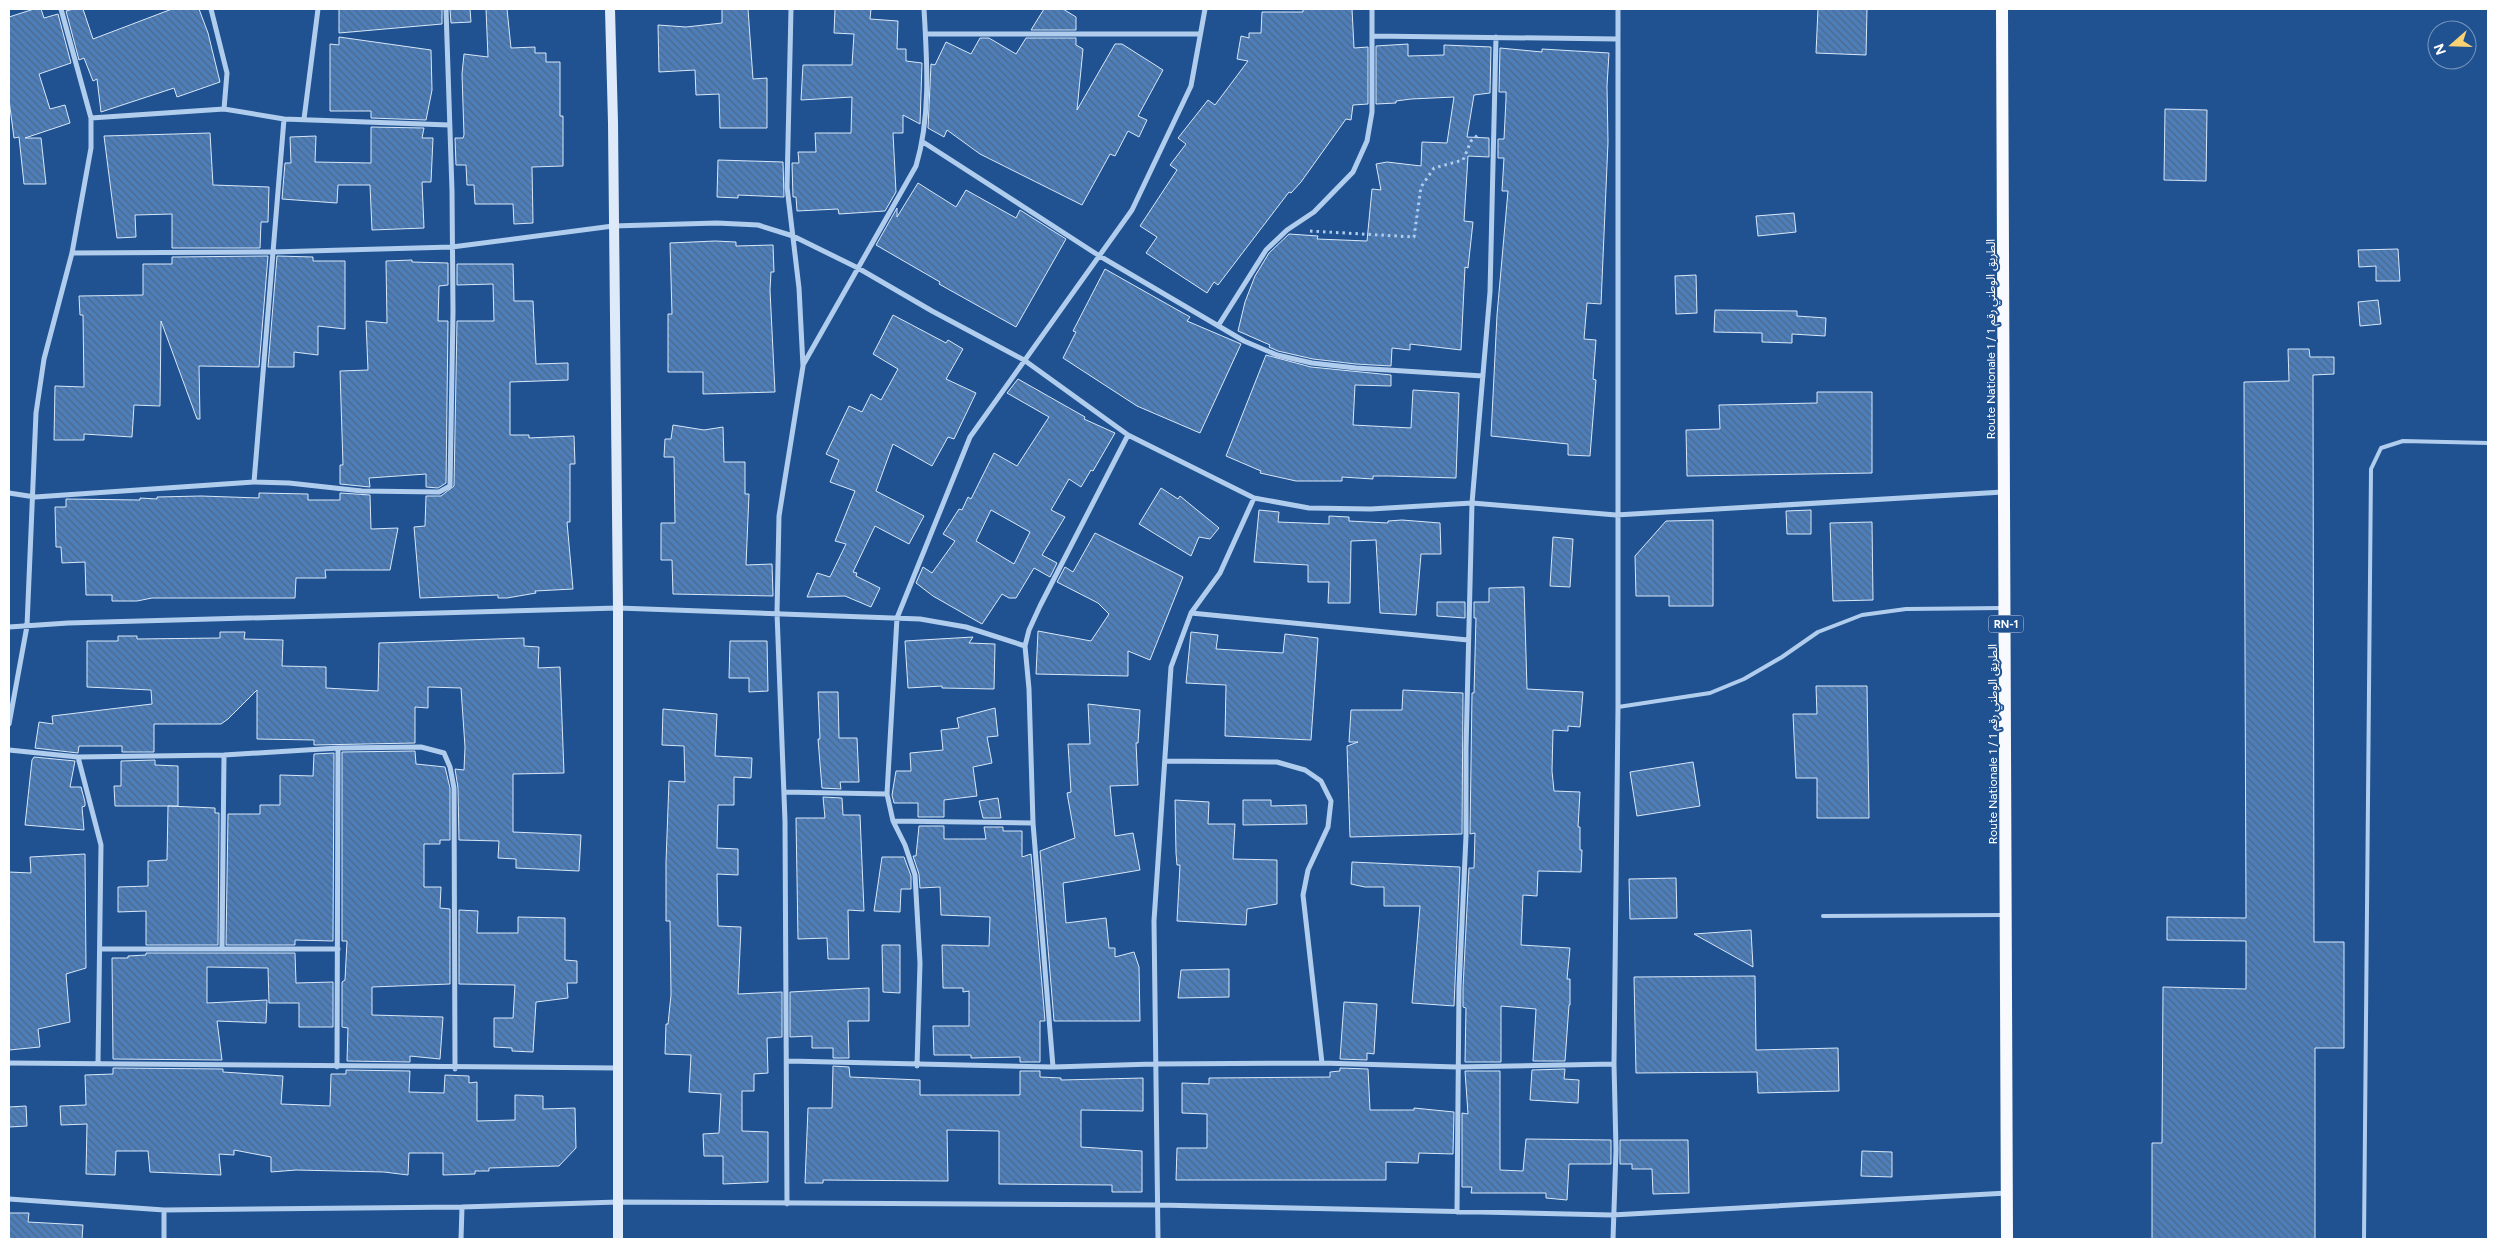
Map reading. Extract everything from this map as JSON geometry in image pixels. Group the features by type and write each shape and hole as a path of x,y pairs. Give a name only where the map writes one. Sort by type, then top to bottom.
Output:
{"main road":[{"name":"Route Nationale 1 / الطريق الوطني رقم 1","path":"2002,9 2006,492 2008,1239"}],"street":[{"path":"9,724 28,626 36,413 44,359 72,253 91,148 91,118 61,9"},
{"path":"211,9 227,74 224,109"},
{"path":"304,119 318,9"},
{"path":"9,493 34,497 254,482 290,483 362,491 439,492 450,486 452,247 446,9"},
{"path":"610,9 618,608 618,1239"},
{"path":"787,1204 788,1061 784,792 776,613 779,516 803,366 799,288 787,187 790,9"},
{"path":"803,366 916,166 923,142 926,119 926,34 924,9"},
{"path":"917,1066 920,963 915,875 906,845 893,821 887,794 897,618 970,437 1098,255 1132,210 1191,86 1205,9"},
{"path":"1218,326 1266,250 1287,230 1314,212 1331,197 1353,172 1367,141 1372,112 1372,9"},
{"path":"1612,1239 1616,1150 1614,1064 1618,707 1616,515 1618,9"},
{"path":"926,34 1200,34"},
{"path":"1372,36 1617,39"},
{"path":"1457,1212 1459,988 1466,836 1468,640 1472,503 1490,292 1496,37"},
{"path":"91,118 224,109 284,118 449,126"},
{"path":"254,482 284,118"},
{"path":"923,142 1098,255 1244,341 1277,355 1312,363 1483,376"},
{"path":"72,253 272,252 452,247 613,226 725,223 758,225 793,236 858,268 932,311 1024,360 1128,435 1254,498 1309,508 1371,508 1472,503 1616,515 2006,492"},
{"path":"1053,1067 1033,823 1029,689 1025,646 1029,630 1040,606 1128,435"},
{"path":"1158,1239 1154,1064 1154,921 1171,667 1191,613 1220,573 1254,498"},
{"path":"9,627 68,623 618,608 938,621 966,627 1025,646"},
{"path":"1191,613 1468,640"},
{"path":"9,750 78,757 224,755 338,748 422,747 444,753 450,767 454,788 456,884 455,1069"},
{"path":"337,1067 338,748"},
{"path":"222,948 224,755"},
{"path":"78,757 101,845 98,1063"},
{"path":"1166,761 1277,762 1305,770 1321,781 1331,802 1328,827 1308,870 1303,895 1322,1063"},
{"path":"784,792 887,794"},
{"path":"893,821 1033,823"},
{"path":"100,949 338,949"},
{"path":"788,1061 917,1066 1053,1067 1322,1063 1458,1067 1614,1064"},
{"path":"9,1063 455,1069 619,1068"},
{"path":"9,1199 164,1210 462,1207 618,1202 1158,1205 1612,1215 2007,1193"},
{"path":"462,1207 462,1239"},
{"path":"164,1210 164,1239"}],"lane":[{"path":"2364,1239 2371,469 2381,448 2403,441 2488,443"},
{"path":"1618,707 1710,693 1744,679 1782,657 1818,632 1862,615 1906,609 2006,608"},
{"path":"1823,916 2006,915"}],"path":[{"path":"1287,230 1414,237 1421,187 1434,168 1463,160 1471,141 1494,121"}],"building":[{"path":"34,9 41,9 44,18 58,14 71,63 39,74 50,109 65,105 70,123 25,138 41,138 46,184 24,184 19,137 14,138 9,100 9,17"},
{"path":"83,9 93,39 172,9 199,9 208,33 220,82 177,97 174,88 101,112 97,79 93,81 84,58 79,60 66,11"},
{"path":"339,9 442,9 442,24 339,33"},
{"path":"450,9 470,9 471,22 451,23"},
{"path":"486,9 507,9 511,48 535,47 535,53 546,53 546,62 560,62 560,116 563,116 563,166 532,167 533,223 514,224 513,204 475,204 474,185 467,185 466,165 456,165 455,138 463,138 464,135 462,74 464,54 488,57"},
{"path":"722,9 748,9 753,79 767,78 767,128 720,128 719,94 696,95 695,70 659,72 658,25 686,27 722,23"},
{"path":"835,9 871,9 870,19 898,21 897,49 906,49 906,61 922,63 920,124 903,115 903,133 893,133 896,192 885,211 839,214 838,209 797,211 796,197 793,197 792,163 799,163 798,152 816,152 815,133 851,133 852,97 801,100 803,65 852,65 854,34 834,33"},
{"path":"1044,9 1063,9 1076,17 1076,30 1031,30"},
{"path":"1303,9 1352,9 1354,48 1368,47 1368,104 1353,105 1351,120 1346,119 1301,182 1291,193 1289,192 1218,285 1214,282 1207,293 1146,253 1157,237 1140,226 1177,170 1170,165 1186,144 1178,138 1208,100 1215,105 1248,61 1237,59 1241,36 1249,38 1249,33 1261,33 1262,12 1303,12"},
{"path":"1818,9 1867,9 1866,55 1816,53"},
{"path":"339,37 431,50 432,90 426,120 371,118 371,111 330,111 330,44 339,45"},
{"path":"980,38 989,38 1016,54 1026,38 1076,38 1076,45 1083,49 1077,110 1115,44 1122,44 1163,70 1138,116 1147,120 1139,137 1128,131 1115,156 1110,154 1082,205 980,154 947,130 944,137 928,128 931,64 935,65 946,42 971,54"},
{"path":"1408,44 1408,56 1444,55 1444,45 1491,47 1490,93 1474,95 1467,137 1489,138 1489,157 1468,156 1464,221 1473,222 1468,268 1465,267 1461,350 1410,344 1410,350 1392,348 1391,366 1356,364 1313,359 1278,351 1269,347 1270,345 1238,331 1245,302 1255,276 1269,253 1289,234 1318,236 1317,239 1367,241 1372,189 1381,190 1376,164 1387,162 1421,166 1422,142 1447,143 1454,97 1411,99 1396,101 1396,103 1376,104 1376,46"},
{"path":"1500,48 1542,52 1542,49 1609,53 1607,86 1608,142 1601,304 1587,303 1584,339 1596,340 1593,379 1596,380 1590,456 1568,455 1568,444 1491,436 1497,315 1508,191 1502,191 1504,158 1498,158 1498,139 1504,139 1506,99 1506,92 1499,92"},
{"path":"2165,109 2207,110 2206,181 2164,180"},
{"path":"371,127 424,128 422,138 433,138 431,182 422,182 424,228 372,230 370,185 338,185 337,203 282,199 285,163 291,163 290,137 316,136 315,162 371,163"},
{"path":"210,133 213,185 269,187 268,222 261,222 260,248 172,248 172,214 135,215 136,237 117,238 104,136"},
{"path":"718,160 783,162 784,197 738,195 738,198 717,197"},
{"path":"918,183 956,207 966,190 1016,218 1020,210 1066,239 1016,327 939,284 940,282 876,245 897,208 897,217"},
{"path":"1794,213 1796,232 1758,236 1756,216"},
{"path":"736,242 736,246 773,245 774,272 771,272 770,290 775,392 703,394 703,372 668,372 668,314 672,314 670,243"},
{"path":"2398,249 2400,281 2376,281 2376,266 2359,267 2358,250"},
{"path":"268,256 259,367 199,366 200,419 197,419 161,321 160,406 134,405 132,437 84,434 84,440 54,440 55,386 84,387 83,315 80,315 79,296 143,295 143,264 172,264 172,257"},
{"path":"277,256 313,257 313,261 345,261 345,329 318,326 318,355 294,352 294,367 268,367"},
{"path":"412,260 412,262 448,263 448,285 439,286 438,321 448,321 446,483 438,488 426,487 426,474 369,478 370,487 340,484 340,465 343,465 340,371 368,370 366,321 387,323 386,261"},
{"path":"457,264 513,264 514,301 533,301 536,364 568,363 568,380 510,382 510,435 529,435 529,438 574,436 575,464 570,464 570,522 567,522 573,589 535,591 536,593 507,598 498,598 498,595 420,598 414,527 425,526 426,496 441,496 454,486 457,321 494,321 493,284 457,285"},
{"path":"1105,269 1190,317 1187,321 1241,344 1200,433 1137,406 1063,358 1076,332 1073,331"},
{"path":"1696,275 1697,313 1676,314 1675,276"},
{"path":"2378,300 2381,324 2360,326 2358,302"},
{"path":"1715,310 1797,311 1797,316 1826,318 1825,336 1792,334 1792,343 1762,342 1762,333 1714,332"},
{"path":"893,315 946,343 948,340 963,349 946,379 976,393 954,439 948,437 932,466 893,444 876,491 924,516 909,544 875,526 853,572 857,573 856,576 880,588 871,607 845,596 807,597 817,573 830,577 846,544 835,541 855,491 830,482 839,460 826,454 849,406 862,412 871,394 881,400 898,369 873,354"},
{"path":"2288,349 2309,349 2310,357 2334,357 2334,374 2313,375 2314,942 2344,942 2344,1048 2315,1048 2315,1239 2152,1239 2152,1143 2162,1143 2163,987 2246,989 2246,941 2167,940 2167,917 2246,918 2244,382 2289,381"},
{"path":"1266,355 1311,367 1391,375 1391,386 1355,385 1353,425 1411,428 1413,390 1459,393 1456,478 1373,476 1373,479 1342,477 1342,481 1296,481 1260,473 1261,471 1226,456"},
{"path":"1018,379 1085,417 1084,419 1115,433 1093,471 1091,470 1081,487 1069,479 1051,510 1065,517 1042,555 1057,563 1050,577 1034,568 1016,598 1009,598 1002,594 982,624 933,596 916,583 923,567 932,573 955,541 943,534 959,509 962,510 968,497 971,499 994,453 1017,466 1049,417 1007,393","holes":["991,510 1030,532 1014,564 976,541"]},
{"path":"1817,392 1872,392 1872,473 1687,476 1686,430 1720,429 1719,405 1817,403"},
{"path":"673,425 704,430 723,427 724,462 745,462 745,494 749,494 746,565 772,564 773,596 673,594 672,560 661,560 661,523 675,523 674,457 664,457 665,439 671,439"},
{"path":"1161,488 1178,499 1180,496 1219,528 1210,539 1199,537 1191,556 1139,524"},
{"path":"259,493 308,494 308,500 340,500 340,493 370,495 371,529 398,528 390,570 325,570 326,578 296,578 295,598 152,598 137,601 112,601 112,595 86,595 85,562 62,563 61,547 56,547 55,507 66,507 66,499 140,500 140,498 157,499 157,497 201,496 259,498"},
{"path":"1259,510 1279,512 1278,522 1329,524 1329,516 1349,517 1349,521 1388,523 1388,521 1402,520 1440,523 1441,554 1421,554 1416,615 1380,613 1376,540 1351,541 1350,603 1328,603 1329,582 1308,582 1308,565 1254,562"},
{"path":"1811,510 1811,534 1787,534 1786,511"},
{"path":"1713,520 1713,606 1669,606 1669,596 1636,596 1635,556 1666,521"},
{"path":"1872,522 1873,600 1833,601 1830,523"},
{"path":"1095,533 1183,577 1150,660 1128,651 1128,676 1036,674 1038,631 1091,641 1109,614 1098,603 1057,582 1065,567 1073,572"},
{"path":"1553,537 1573,539 1570,587 1550,586"},
{"path":"1524,587 1527,689 1583,692 1580,727 1568,726 1568,731 1553,730 1552,771 1554,791 1580,792 1578,827 1580,827 1580,850 1582,850 1581,872 1538,871 1537,896 1523,895 1521,945 1570,948 1567,979 1570,979 1570,1005 1565,1061 1533,1061 1536,1009 1501,1006 1501,1062 1465,1062 1466,1008 1463,1007 1463,988 1469,868 1474,868 1475,833 1470,834 1472,693 1474,693 1476,618 1474,618 1474,602 1489,602 1489,588"},
{"path":"1437,602 1465,602 1465,618 1437,616"},
{"path":"220,632 245,632 244,639 283,640 282,666 326,667 326,688 378,691 379,643 524,638 524,646 539,647 538,668 560,667 564,773 513,774 513,832 581,835 579,871 516,868 516,859 498,858 499,841 459,840 458,788 455,769 464,770 465,747 461,688 428,687 428,708 415,707 415,743 314,745 314,740 257,739 257,690 221,724 154,724 154,752 122,752 122,746 79,746 78,753 35,748 39,722 53,724 52,716 152,704 151,690 87,687 87,641 118,641 118,636 137,636 137,639 220,638"},
{"path":"1191,632 1218,635 1216,649 1283,653 1285,634 1318,638 1311,740 1225,736 1226,685 1186,683"},
{"path":"973,637 969,643 995,644 994,689 942,688 942,686 908,688 905,641"},
{"path":"730,641 767,641 768,691 749,692 749,678 729,678"},
{"path":"1816,686 1867,686 1869,818 1817,818 1817,778 1796,778 1793,714 1817,714"},
{"path":"1403,690 1463,693 1462,834 1350,837 1347,746 1358,742 1349,742 1351,710 1402,710"},
{"path":"818,692 838,692 839,738 857,738 859,782 840,782 841,789 822,788 818,739 820,739"},
{"path":"1088,704 1140,710 1138,743 1136,743 1138,785 1110,786 1115,836 1133,833 1140,870 1063,883 1066,923 1106,918 1109,948 1115,948 1115,957 1134,952 1139,967 1140,1021 1054,1021 1040,851 1075,838 1067,793 1071,792 1068,744 1090,744"},
{"path":"995,708 998,736 987,737 992,763 973,767 977,796 944,800 944,817 918,817 918,803 894,803 892,795 896,771 911,771 910,753 943,750 941,730 959,728 957,718"},
{"path":"663,709 717,714 715,756 752,758 751,778 734,777 734,805 718,805 717,848 738,849 738,875 717,874 718,926 741,927 738,994 782,992 782,1037 767,1038 768,1073 754,1074 754,1091 742,1091 742,1131 768,1132 768,1182 723,1184 723,1156 704,1156 703,1134 719,1133 721,1094 689,1092 691,1055 665,1054 666,1024 668,1024 671,995 670,921 666,921 669,781 685,782 684,746 662,745"},
{"path":"415,751 416,764 445,767 450,788 450,840 440,840 440,844 424,844 424,887 441,887 440,908 450,909 450,984 372,987 372,1015 443,1017 440,1059 410,1056 410,1062 347,1061 348,1028 342,1027 342,982 345,980 347,941 342,941 342,752"},
{"path":"334,753 333,941 295,940 295,945 226,945 228,814 260,814 260,805 280,805 280,775 313,776 314,754"},
{"path":"34,757 75,761 70,787 81,787 85,802 85,806 82,807 84,830 25,825 32,760"},
{"path":"155,760 155,765 178,766 178,806 115,806 114,786 121,786 121,761"},
{"path":"1693,762 1700,806 1637,816 1630,772"},
{"path":"823,797 842,798 843,815 860,815 864,911 848,910 849,959 828,959 827,938 798,939 796,818 825,818"},
{"path":"998,798 1001,818 983,818 979,801"},
{"path":"1175,800 1209,802 1208,824 1235,824 1233,859 1277,860 1277,904 1247,909 1246,925 1177,921 1180,865 1177,865 1176,853"},
{"path":"1243,800 1271,800 1271,806 1306,805 1307,824 1243,825"},
{"path":"168,806 215,808 215,813 219,813 218,945 146,945 146,911 118,912 118,887 148,886 148,861 167,860"},
{"path":"919,826 944,826 944,839 986,839 984,827 1003,827 1003,831 1022,831 1022,857 1031,854 1045,1021 1040,1021 1040,1062 1020,1062 1020,1057 971,1058 971,1055 934,1055 933,1026 969,1026 969,991 963,992 963,988 943,988 942,945 989,946 990,917 941,915 940,887 920,888 919,874 913,856 916,856"},
{"path":"85,854 86,968 66,974 70,1022 38,1029 40,1047 9,1050 9,872 31,873 30,857"},
{"path":"882,857 904,857 911,876 911,889 901,889 900,912 874,911"},
{"path":"1352,862 1460,867 1454,1006 1412,1003 1420,906 1384,906 1384,887 1365,887 1351,884"},
{"path":"1676,878 1677,918 1630,919 1629,879"},
{"path":"459,910 478,911 477,933 518,933 518,917 565,918 565,960 577,961 577,983 567,983 568,998 536,1002 533,1052 512,1051 512,1048 494,1047 494,1018 513,1018 515,985 459,984"},
{"path":"1751,930 1753,967 1694,934"},
{"path":"882,945 900,945 900,993 883,992"},
{"path":"146,953 295,953 296,983 333,982 333,1027 299,1027 299,1003 269,1003 268,968 207,967 207,1003 267,1000 266,1023 217,1021 222,1060 113,1059 112,958 128,958 128,956 146,955"},
{"path":"1229,969 1229,997 1178,998 1181,970"},
{"path":"1755,976 1756,1050 1838,1048 1839,1091 1758,1093 1757,1072 1636,1073 1634,977"},
{"path":"869,988 869,1021 848,1021 849,1058 833,1058 833,1048 812,1048 812,1036 790,1037 790,992"},
{"path":"1344,1002 1377,1004 1374,1054 1367,1053 1367,1060 1340,1059"},
{"path":"833,1066 849,1067 850,1077 920,1080 920,1095 1020,1095 1020,1071 1040,1071 1040,1077 1061,1078 1061,1080 1143,1078 1143,1111 1081,1110 1081,1147 1142,1151 1142,1192 1112,1192 1112,1185 999,1184 999,1131 947,1130 948,1181 823,1180 823,1183 805,1183 808,1108 832,1108"},
{"path":"113,1068 223,1069 223,1072 283,1076 281,1104 330,1106 331,1074 346,1074 346,1070 410,1071 409,1092 444,1093 445,1075 469,1076 469,1083 477,1082 477,1121 515,1120 515,1095 543,1096 543,1109 575,1108 576,1148 559,1166 489,1168 489,1171 475,1171 475,1174 443,1175 443,1153 409,1153 408,1175 384,1172 296,1170 271,1172 271,1157 234,1150 234,1155 219,1154 221,1175 150,1172 148,1151 116,1151 115,1175 86,1174 87,1124 61,1125 60,1106 86,1105 85,1075 113,1074"},
{"path":"1340,1068 1368,1069 1370,1110 1414,1110 1414,1108 1454,1112 1453,1154 1419,1153 1418,1163 1386,1162 1386,1180 1176,1180 1177,1148 1207,1148 1207,1114 1182,1113 1182,1083 1209,1084 1209,1078 1330,1077 1330,1072 1340,1071"},
{"path":"1565,1069 1564,1079 1579,1080 1578,1103 1530,1100 1532,1070"},
{"path":"1465,1071 1500,1071 1500,1170 1523,1171 1526,1139 1611,1140 1611,1164 1569,1164 1567,1200 1546,1198 1546,1193 1471,1193 1472,1187 1462,1187 1462,1113 1468,1114"},
{"path":"26,1106 27,1126 9,1127 9,1107"},
{"path":"1620,1140 1688,1140 1689,1193 1653,1194 1652,1169 1632,1169 1632,1164 1620,1164"},
{"path":"1862,1151 1892,1152 1892,1177 1861,1176"},
{"path":"9,1213 29,1213 28,1222 83,1225 82,1239 9,1239"}]}
